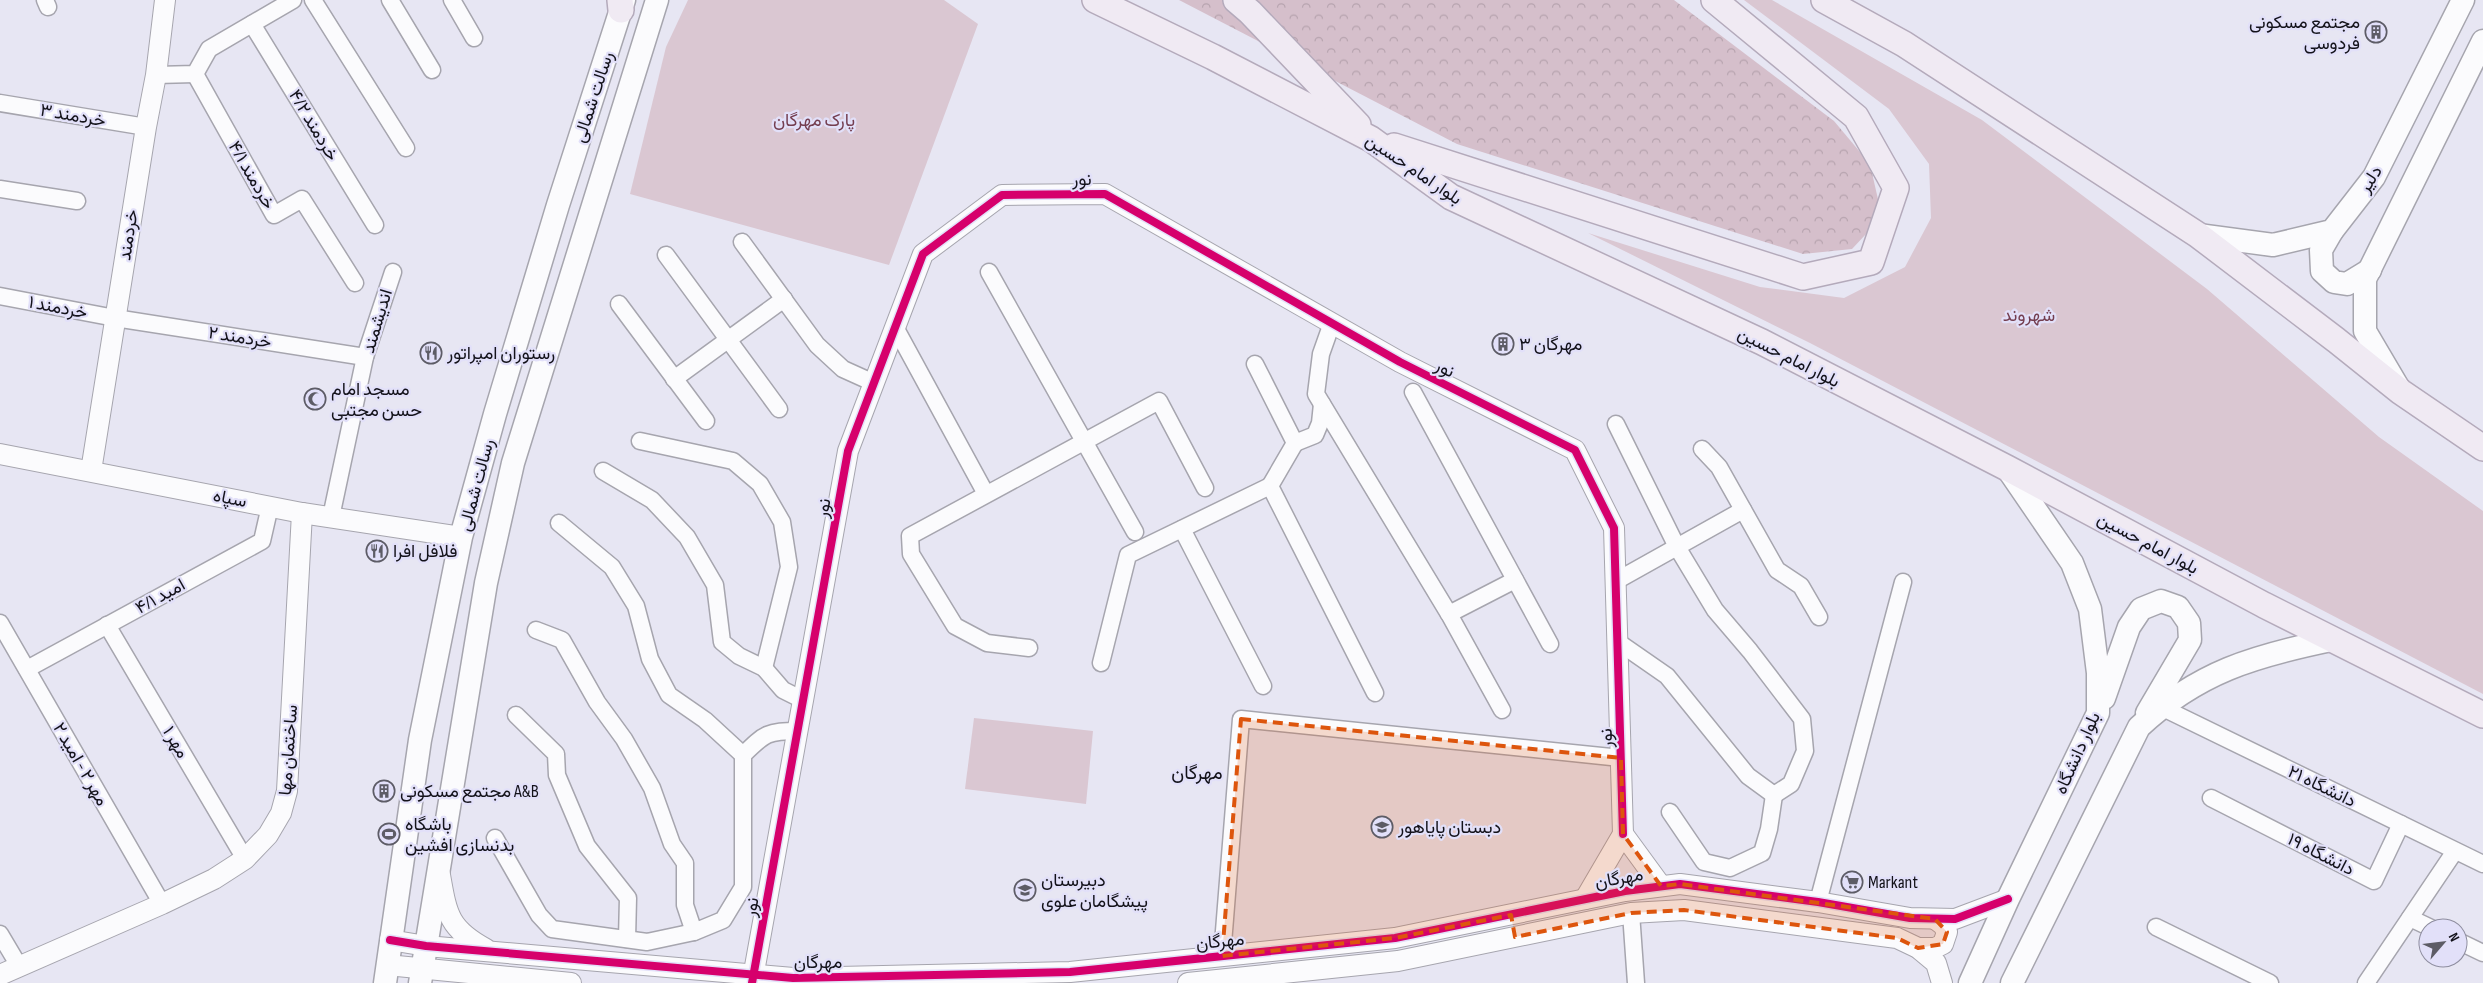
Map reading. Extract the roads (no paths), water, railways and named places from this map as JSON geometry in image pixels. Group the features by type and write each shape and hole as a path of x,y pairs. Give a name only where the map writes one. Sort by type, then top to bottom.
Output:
{"main road":[{"name":"رسالت شمالی","path":"421,976 486,583 513,463 657,0"},
{"name":"بلوار امام حسین","path":"1095,0 1213,57 1371,139 1452,197 1762,342 2007,468 2331,640 2483,715"},
{"path":"1236,0 1250,12 1371,139 1803,277 1871,262 1896,188 1856,117 1714,0"},
{"path":"1824,0 1904,44 2198,235 2402,392 2483,448"},
{"name":"دلیر","path":"2370,270 2347,284 2334,282 2322,271 2321,250 2332,231 2374,177 2463,0"},
{"name":"رسالت شمالی","path":"386,974 420,740 461,538 535,281 621,3"},
{"path":"2402,392 2364,331 2366,279 2483,41"},
{"path":"2198,235 2273,245 2332,231"},
{"name":"بلوار دانشگاه","path":"1970,983 2008,899 2098,713 2098,673 2090,609 2072,563 2007,468"},
{"path":"2012,983 2139,727 2190,640 2189,623 2178,607 2161,601 2141,609 2129,627 2098,713"},
{"path":"2139,727 2161,707 2208,676 2257,658 2331,640"}],"street":[{"name":"خردمند","path":"92,471 115,318 156,75 165,0"},
{"path":"156,75 195,74 209,49 293,0"},
{"path":"313,0 406,148"},
{"path":"390,0 432,70"},
{"path":"452,0 474,38"},
{"name":"خردمند ۴/۲","path":"252,24 376,225"},
{"name":"خردمند ۴/۱","path":"195,74 274,215 302,198 355,283"},
{"name":"خردمند ۳","path":"0,103 146,128"},
{"path":"0,189 77,201"},
{"name":"نور","path":"753,979 848,451 923,254 1002,195 1105,194 1400,362 1575,450 1614,528 1623,834"},
{"path":"742,242 817,345 844,369 874,383"},
{"path":"666,255 779,409"},
{"name":"اندیشمند","path":"332,516 366,357 392,272"},
{"path":"989,272 1135,532"},
{"name":"خردمند ۱","path":"0,296 115,318"},
{"path":"674,379 784,300"},
{"path":"619,304 706,422"},
{"name":"خردمند ۲","path":"115,318 366,357"},
{"path":"1332,323 1321,354 1316,394 1449,614 1502,710"},
{"path":"895,327 986,494"},
{"path":"1255,364 1295,443"},
{"path":"1413,392 1550,644"},
{"path":"1029,648 986,642 955,626 911,554 910,536 1159,400 1205,488"},
{"path":"1101,663 1128,555 1270,486 1295,443 1315,436 1320,423 1322,404"},
{"path":"1616,424 1677,547 1715,610 1750,650 1802,718 1804,751 1791,784 1774,795 1769,829 1762,854 1730,868 1704,862 1670,812"},
{"path":"640,441 734,461 760,484 782,522 789,567 764,668"},
{"path":"1702,449 1719,467 1777,570 1801,586 1819,617"},
{"name":"سپاه","path":"0,454 302,513 332,516 461,538"},
{"path":"603,471 652,500 687,538 715,585 722,642 739,656 764,668 783,690 804,700"},
{"path":"1270,486 1375,693"},
{"name":"امید ۴/۱","path":"26,669 262,541 270,506"},
{"path":"1616,581 1744,510"},
{"name":"ساختمان مها","path":"0,974 162,904 214,879 245,859 268,835 281,813 287,791 302,513"},
{"path":"559,523 612,567 636,606 650,659 670,695 706,720 743,755"},
{"path":"1182,529 1263,686"},
{"path":"1449,614 1515,580"},
{"path":"1818,902 1903,582"},
{"name":"مهر ۲ - امید ۲","path":"0,623 162,904"},
{"name":"مهر ۱","path":"107,625 245,859"},
{"path":"536,630 562,640 597,702 624,739 652,788 672,844 685,863 685,905 694,932"},
{"path":"1618,642 1667,676 1748,776 1774,795"},
{"name":"دانشگاه ۲۱","path":"2161,707 2483,864"},
{"path":"516,715 556,754 557,776 587,846 628,898 627,939"},
{"path":"1222,956 1241,719 1621,758"},
{"path":"495,838 538,915 552,929 647,942 694,932 723,920 743,887 743,755 758,740 772,732 798,731"},
{"name":"دانشگاه ۱۹","path":"2211,798 2374,881 2401,824"},
{"path":"1586,899 1623,834 1661,886"},
{"path":"2366,983 2455,850"},
{"path":"439,866 446,905 454,926 470,940 490,952"},
{"name":"مهرگان","path":"390,940 426,946 753,979 1070,972 1395,938 1586,899 1680,884 1818,902 1910,918 1955,919 2008,899"},
{"name":"مهرگان","path":"1188,983 1398,961 1631,914 1684,910 1897,938 1918,948 1936,963 1942,983"},
{"path":"1631,914 1636,983"},
{"path":"1511,915 1515,937"},
{"path":"2410,918 2418,922"},
{"path":"1918,948 1935,948 1943,944 1947,932 1943,925 1935,919"},
{"path":"2156,928 2270,983"},
{"path":"0,934 19,966"},
{"path":"2468,946 2483,953"},
{"path":"386,974 571,983"}],"place":[{"name":"مجتمع مسکونی فردوسی","path":"2376,32"},
{"name":"مهرگان ۳","path":"1503,344"},
{"name":"رستوران امپراتور","path":"431,353"},
{"name":"مسجد امام حسن مجتبی","path":"315,399"},
{"name":"فلافل افرا","path":"377,551"},
{"name":"مجتمع مسکونی A&B","path":"384,791"},
{"name":"دبستان پایاهور","path":"1382,827"},
{"name":"باشگاه بدنسازی افشین","path":"389,834"},
{"name":"Markant","path":"1852,882"},
{"name":"دبیرستان پیشگامان علوی","path":"1025,890"}],"district":[{"name":"مهرگان","path":"1197,772"}],"park label":[{"name":"پارک مهرگان","path":"814,120"},
{"name":"شهروند","path":"2029,315"}]}
